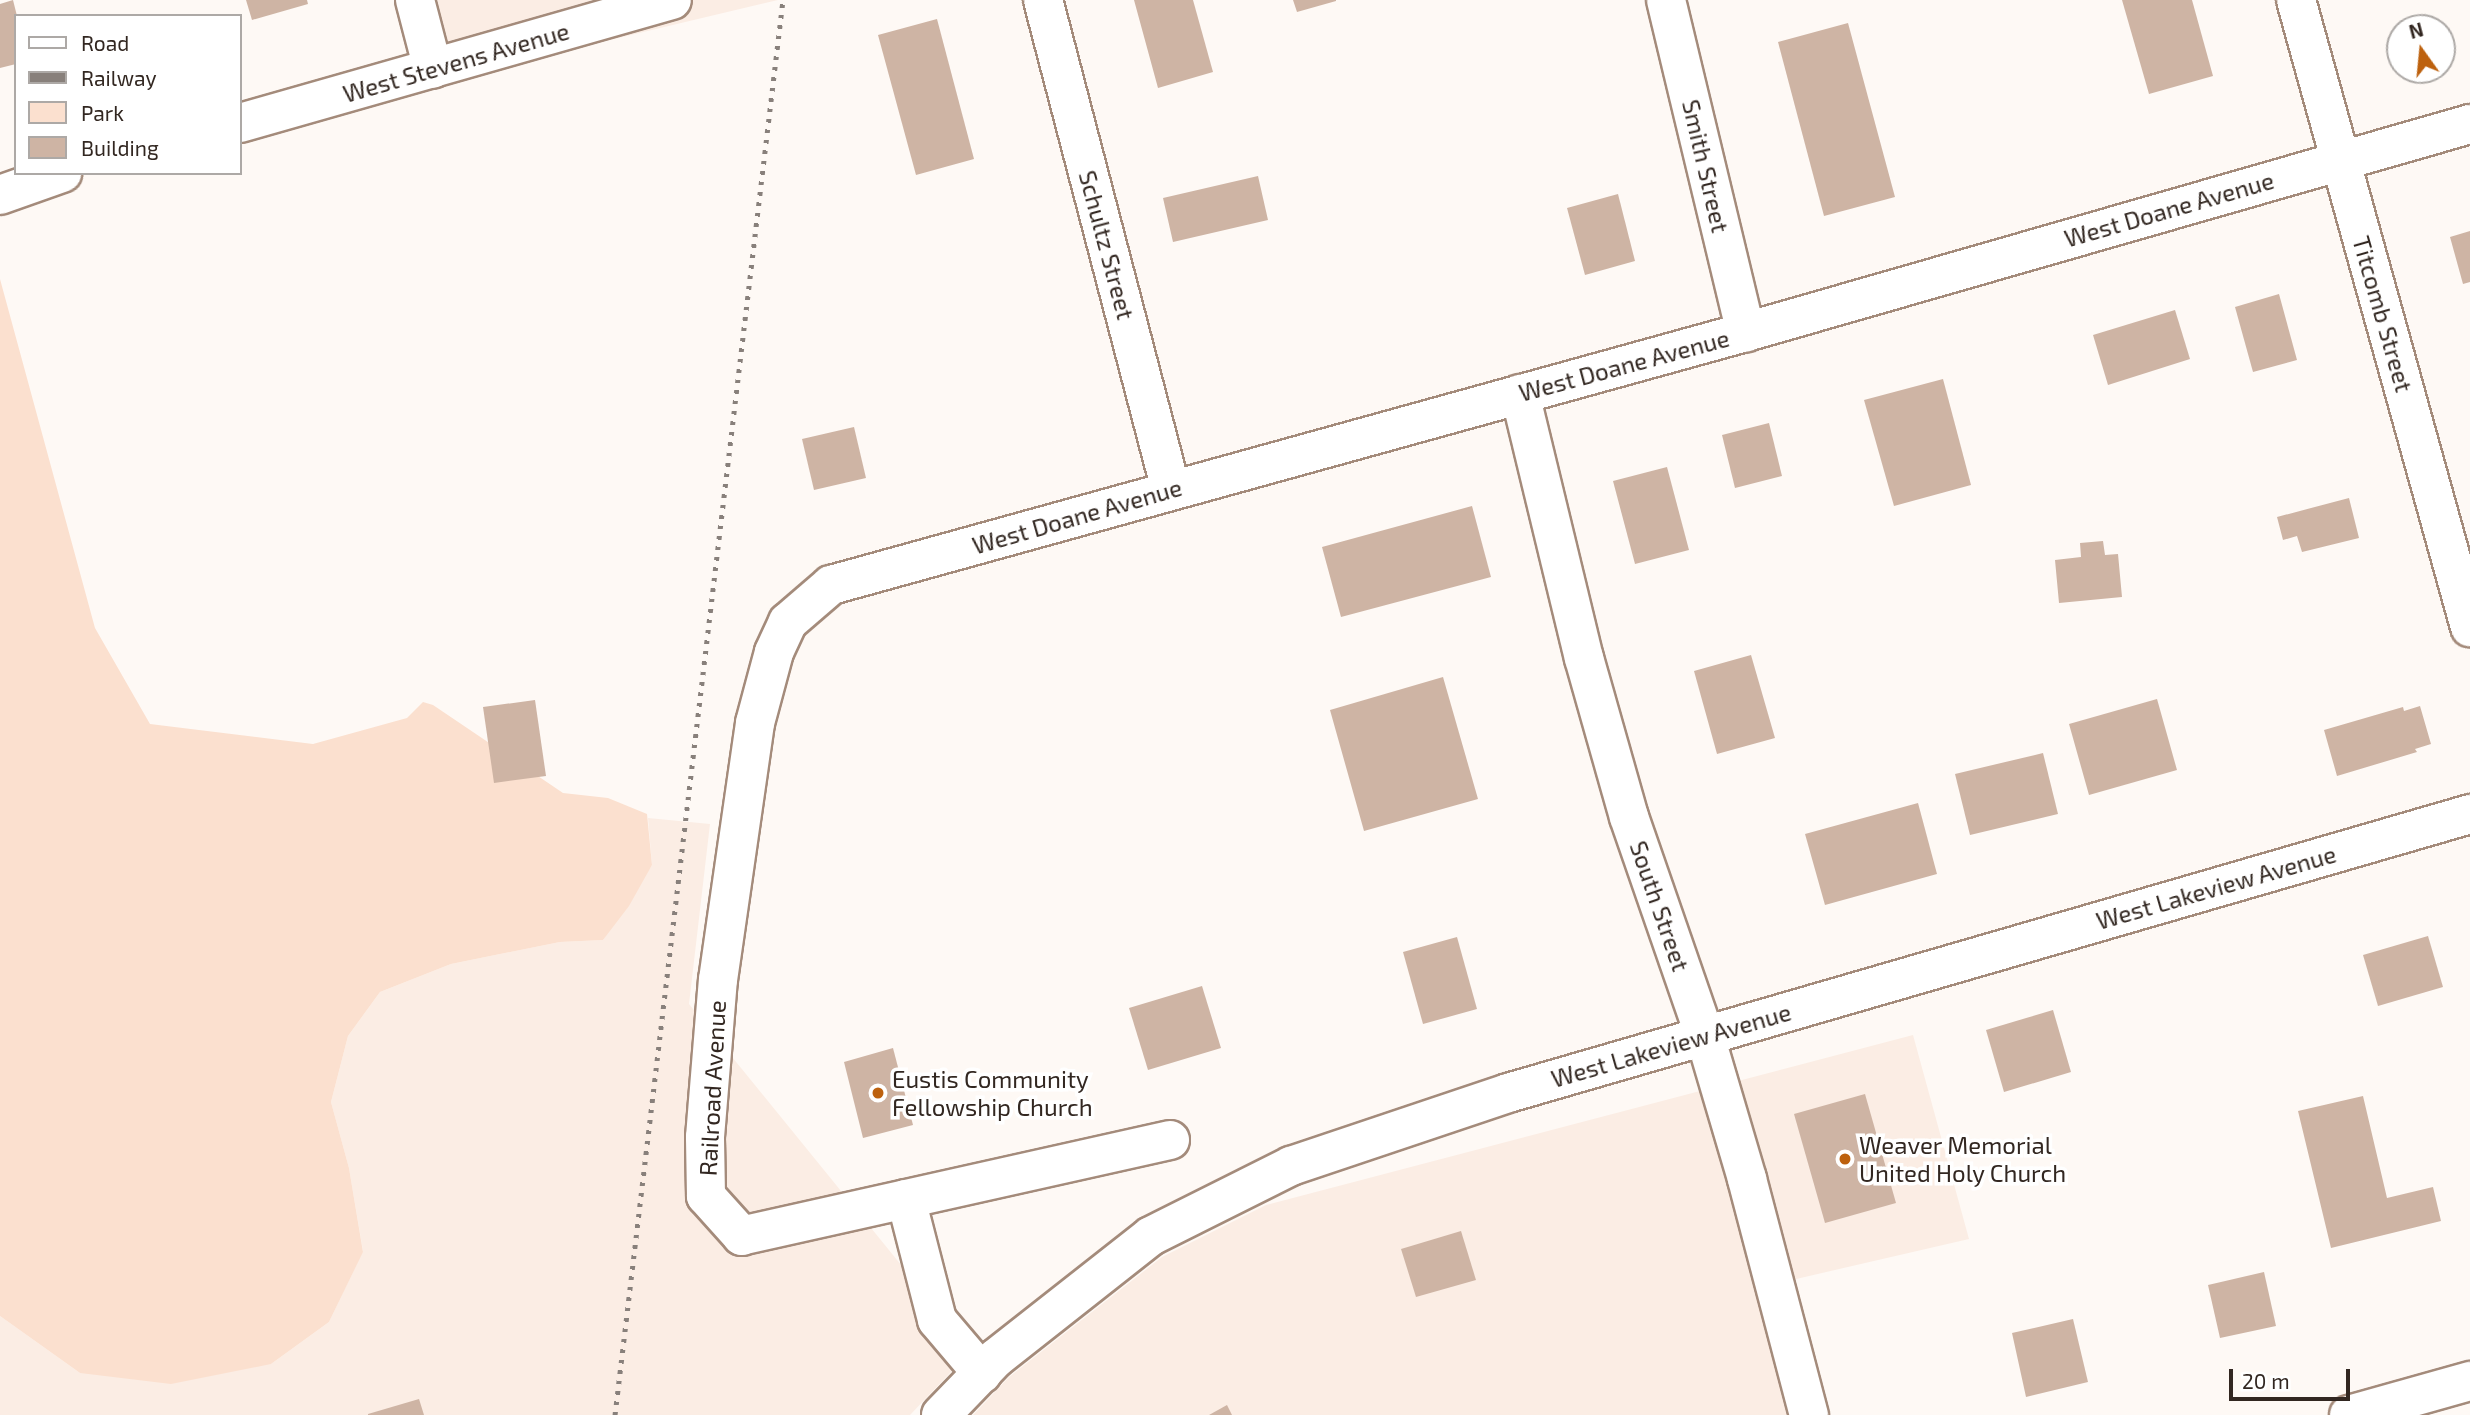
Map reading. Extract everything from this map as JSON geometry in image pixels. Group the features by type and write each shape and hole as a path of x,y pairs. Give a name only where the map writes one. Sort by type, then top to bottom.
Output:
{"street":[{"path":"415,0 433,69"},
{"name":"West Stevens Avenue","path":"242,123 672,0"},
{"name":"Schultz Street","path":"1043,0 1171,490"},
{"name":"Smith Street","path":"1666,0 1746,332"},
{"name":"Titcomb Street","path":"2296,0 2470,627"},
{"name":"West Doane Avenue","path":"788,622 831,585 1746,332 2340,159 2470,124"},
{"path":"0,195 56,175"},
{"name":"South Street","path":"1520,394 1584,658 1629,817 1704,1035 1809,1415"},
{"name":"Railroad Avenue","path":"788,622 774,652 755,723 740,816 718,980 705,1137 706,1196 741,1236 1170,1140"},
{"name":"West Lakeview Avenue","path":"941,1415 982,1373 1151,1236 1291,1166 1508,1093 2470,814"},
{"path":"906,1199 937,1320 982,1373"},
{"path":"2349,1415 2470,1381"}],"shaded area":[{"path":"423,0 778,0 446,79"},
{"path":"648,818 710,824 689,1004 971,1351 910,1415 0,1415 0,1316 80,1373 271,1364 329,1322 363,1251 349,1168 331,1102 348,1036 380,992 451,964 560,942 603,940 652,865"},
{"path":"1913,1035 1969,1239 1770,1285 1795,1415 973,1415 1009,1377 1162,1257 1266,1205"}],"green space":[{"path":"0,279 95,628 150,724 313,744 407,718 423,702 433,705 563,793 608,798 647,814 652,865 629,906 603,940 560,942 451,964 380,992 348,1036 331,1102 349,1168 363,1252 329,1322 271,1364 171,1384 80,1373 0,1316"}],"building":[{"path":"13,0 16,14 14,14 14,64 0,68 0,4"},
{"path":"246,0 307,0 308,4 252,20"},
{"path":"1134,0 1193,0 1213,72 1158,88"},
{"path":"1293,0 1336,0 1336,1 1297,12"},
{"path":"2122,0 2192,0 2213,76 2149,94"},
{"path":"937,19 974,159 916,175 878,35"},
{"path":"1848,23 1895,197 1824,216 1778,42"},
{"path":"1258,176 1268,220 1173,242 1163,198"},
{"path":"1618,194 1635,261 1585,275 1567,208"},
{"path":"2470,231 2470,282 2463,284 2450,237"},
{"path":"2279,294 2297,360 2253,372 2235,307"},
{"path":"2175,310 2190,359 2108,385 2093,335"},
{"path":"1943,379 1971,485 1894,506 1864,400"},
{"path":"1769,423 1782,476 1735,488 1722,435"},
{"path":"854,427 866,478 814,490 802,439"},
{"path":"1667,467 1689,550 1635,564 1613,481"},
{"path":"2349,498 2359,538 2302,552 2297,536 2283,540 2277,517"},
{"path":"1472,506 1491,577 1341,617 1322,547"},
{"path":"2103,541 2105,555 2118,554 2122,597 2059,603 2055,560 2081,557 2080,543"},
{"path":"1751,655 1775,738 1717,754 1694,671"},
{"path":"1443,677 1478,799 1364,831 1330,710"},
{"path":"2157,699 2177,770 2089,795 2069,724"},
{"path":"535,700 546,776 494,783 483,707"},
{"path":"2420,706 2431,744 2415,749 2417,752 2337,776 2324,730 2403,707 2404,711"},
{"path":"2043,753 2058,814 1970,835 1955,774"},
{"path":"1918,803 1937,874 1825,905 1805,834"},
{"path":"2428,936 2443,987 2378,1006 2363,955"},
{"path":"1457,937 1477,1009 1423,1024 1403,952"},
{"path":"1202,986 1221,1048 1148,1070 1129,1008"},
{"path":"2053,1010 2071,1072 2004,1092 1986,1030"},
{"name":"Eustis Community Fellowship Church","path":"893,1048 913,1125 863,1138 844,1062"},
{"name":"Weaver Memorial United Holy Church","path":"1865,1094 1896,1203 1825,1223 1794,1114"},
{"path":"2363,1096 2387,1198 2433,1187 2441,1221 2331,1248 2298,1111"},
{"path":"1461,1231 1476,1280 1416,1297 1401,1249"},
{"path":"2264,1272 2276,1326 2220,1338 2208,1285"},
{"path":"2073,1319 2088,1382 2026,1397 2012,1333"},
{"path":"419,1399 424,1415 368,1415 368,1414"},
{"path":"1227,1405 1232,1415 1209,1415"}],"railway":[{"path":"615,1415 783,0"}],"place":[{"name":"Eustis Community Fellowship Church","path":"878,1093"},
{"name":"Weaver Memorial United Holy Church","path":"1845,1159"}]}
